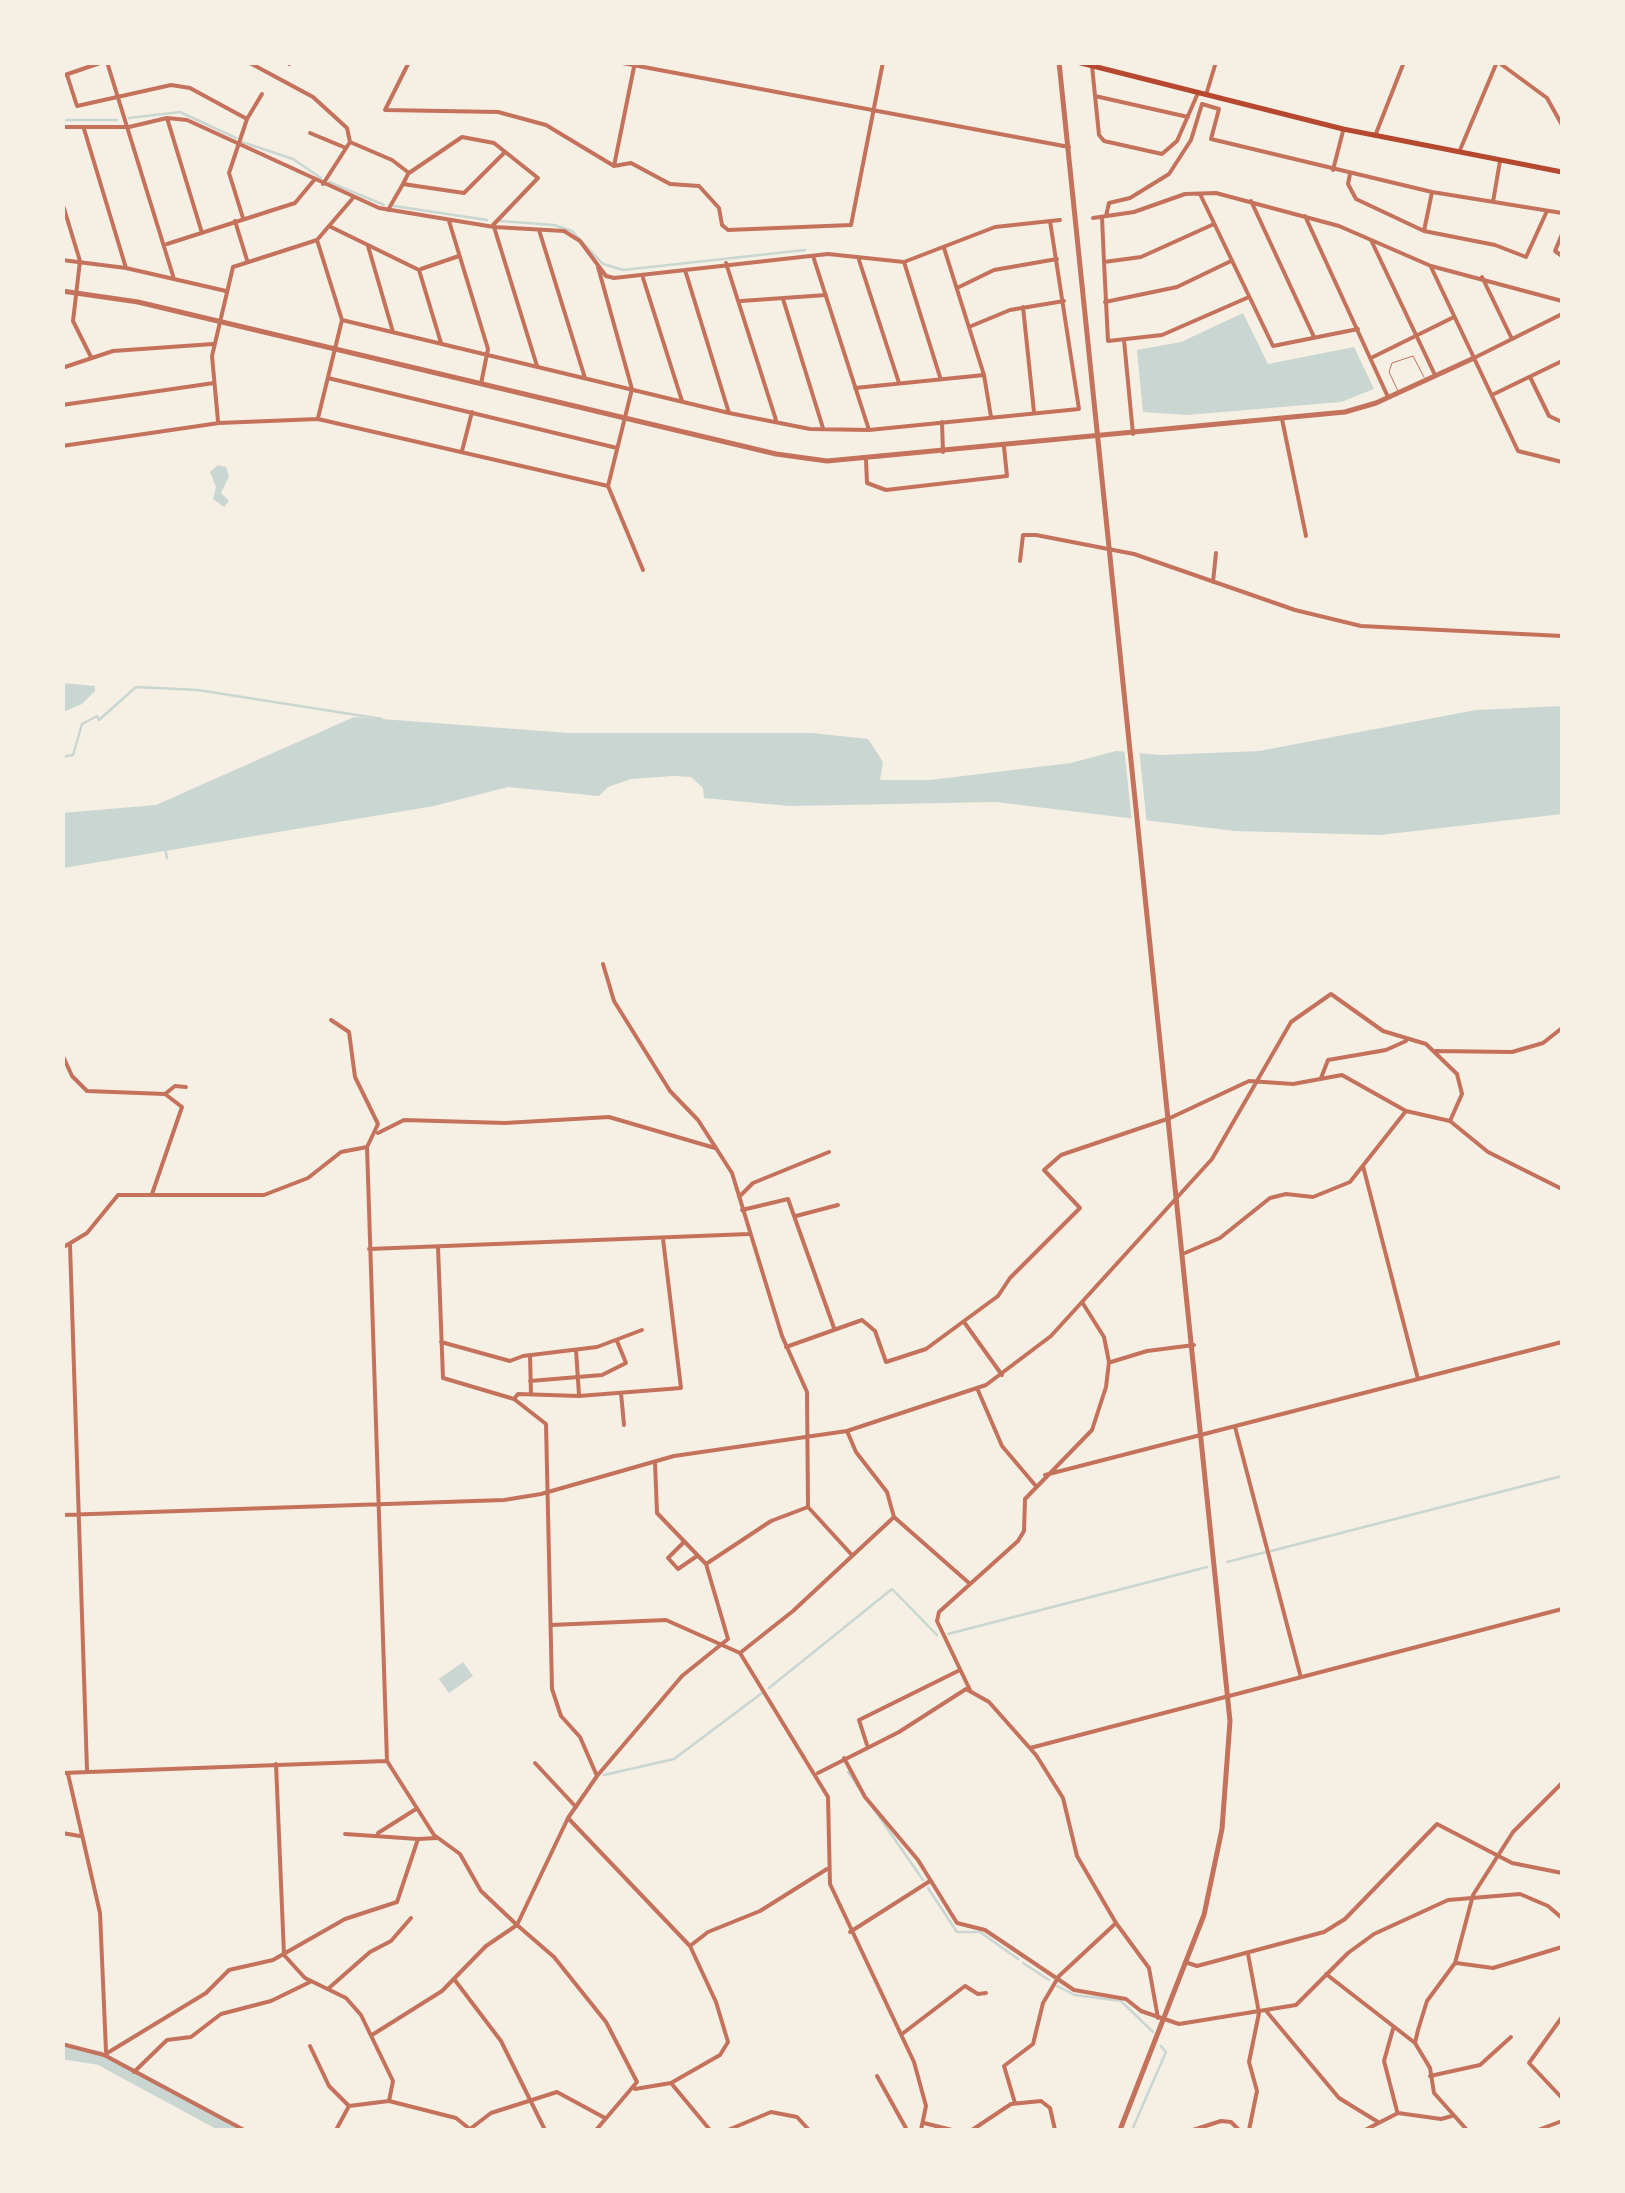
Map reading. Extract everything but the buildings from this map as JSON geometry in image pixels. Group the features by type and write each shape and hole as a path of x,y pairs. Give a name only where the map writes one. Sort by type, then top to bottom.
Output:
{"main road":[{"path":"1078,62 1344,129 1562,172"}],"street":[{"path":"174,279 129,127 120,99 105,62 65,75 77,106 97,99 120,99 172,85 190,88 248,119"},
{"path":"248,62 316,99 347,128 350,142 323,184"},
{"path":"409,62 385,110 513,116 546,125 614,166 631,162 670,184 699,186 719,208 722,225 728,230 851,225 883,62"},
{"path":"617,62 1069,147"},
{"path":"1059,62 1229,1694 1230,1753 1222,1829 1204,1915 1120,2130"},
{"path":"1094,65 1101,139 1158,154 1177,141 1216,62"},
{"path":"1375,136 1404,62"},
{"path":"1459,153 1498,62 1547,98 1562,125"},
{"path":"614,166 634,64"},
{"path":"244,218 229,173 248,119 262,94"},
{"path":"1095,96 1188,117"},
{"path":"1248,296 1185,327 1108,341 1104,217 1109,203 1130,198 1170,174 1191,140 1202,104 1219,109 1211,139 1432,192 1562,213"},
{"path":"167,118 202,232"},
{"path":"62,127 129,127 167,118 186,120 292,164 352,198 388,210 493,227 571,234 598,268 614,278 643,278 726,263 813,256 904,262 995,228 1060,220"},
{"path":"84,127 126,268"},
{"path":"1333,170 1344,129"},
{"path":"310,134 346,148"},
{"path":"388,210 409,173 462,137 494,143 538,178 493,227"},
{"path":"350,142 392,160 409,173"},
{"path":"403,184 464,192 504,152"},
{"path":"1494,202 1500,161"},
{"path":"1350,174 1348,184 1356,200 1424,231 1495,245 1526,257 1548,211"},
{"path":"166,245 295,203 315,180"},
{"path":"1424,231 1432,192"},
{"path":"1199,193 1273,346 1358,330"},
{"path":"1093,218 1199,193 1251,201 1305,216 1431,266 1482,276 1562,301"},
{"path":"219,423 213,344 232,267 317,240 352,198"},
{"path":"1251,201 1314,337"},
{"path":"62,202 80,261 74,321 91,357"},
{"path":"1305,216 1388,397"},
{"path":"235,221 247,262"},
{"path":"449,221 488,354 481,384"},
{"path":"342,320 729,413 824,430 868,430 1078,408 1050,221"},
{"path":"1104,262 1142,257 1214,224"},
{"path":"330,227 419,270 459,256"},
{"path":"493,227 538,367"},
{"path":"539,230 585,378"},
{"path":"1562,234 1555,251 1562,256"},
{"path":"317,240 342,320 318,419"},
{"path":"1371,240 1435,376"},
{"path":"368,246 393,332"},
{"path":"944,248 984,376 992,417"},
{"path":"813,256 868,430"},
{"path":"858,257 899,383"},
{"path":"957,288 994,270 1056,259"},
{"path":"62,260 126,268 226,291"},
{"path":"1106,302 1164,292 1232,261"},
{"path":"904,262 941,378"},
{"path":"726,263 777,422"},
{"path":"1431,266 1518,451 1562,462"},
{"path":"598,268 632,389 608,486 643,570"},
{"path":"419,270 441,343"},
{"path":"685,270 729,413"},
{"path":"1482,276 1512,339"},
{"path":"643,278 682,401"},
{"path":"62,291 220,321 776,454 866,460 1345,412 1435,376 1562,314"},
{"path":"739,301 826,296"},
{"path":"783,298 824,430"},
{"path":"969,327 1023,307 1064,301"},
{"path":"1023,307 1034,413"},
{"path":"1371,358 1454,317"},
{"path":"62,320 74,321"},
{"path":"1124,340 1133,434"},
{"path":"62,368 91,357 156,346 213,344"},
{"path":"1492,394 1562,361"},
{"path":"856,388 984,376"},
{"path":"1530,376 1548,416 1562,422"},
{"path":"328,378 617,448"},
{"path":"62,405 214,383"},
{"path":"462,451 472,412"},
{"path":"62,446 219,423 318,419 608,486"},
{"path":"1282,419 1306,536"},
{"path":"942,422 943,452"},
{"path":"866,460 867,483 886,490 1006,476 1004,447"},
{"path":"1020,561 1025,534 1111,551 1361,626 1562,636"},
{"path":"1213,582 1216,553"},
{"path":"603,964 614,1001 670,1090 698,1120 732,1172 786,1347 807,1392 808,1507 852,1554"},
{"path":"62,1515 504,1500 548,1494 655,1461 847,1431 977,1388 1002,1375 1050,1336 1212,1159 1291,1022 1331,994 1370,1024 1436,1051 1512,1052 1543,1043 1562,1028"},
{"path":"331,1020 349,1032 355,1077 378,1124 375,1136"},
{"path":"1321,1078 1328,1060 1386,1050 1408,1040"},
{"path":"1436,1051 1461,1081 1460,1100 1450,1121"},
{"path":"62,1054 75,1080 97,1094 186,1097"},
{"path":"786,1347 834,1328 867,1321 890,1363 926,1349 998,1296 1010,1278 1080,1208 1044,1170 1061,1155 1170,1118 1256,1080 1292,1084 1342,1075 1406,1110 1450,1121 1488,1152 1562,1189"},
{"path":"62,1082 75,1080"},
{"path":"165,1094 176,1086 186,1087"},
{"path":"152,1194 182,1107 176,1098"},
{"path":"1185,1253 1220,1238 1270,1198 1326,1193 1350,1182 1406,1110"},
{"path":"62,1248 87,1234 110,1200 118,1195 278,1192 308,1178 341,1152 367,1146 398,1120 506,1123 609,1117 717,1149"},
{"path":"367,1146 387,1761 437,1838 460,1854 480,1891 554,1958 606,2022 638,2082 596,2130"},
{"path":"738,1196 753,1183 829,1152"},
{"path":"1364,1166 1418,1379"},
{"path":"742,1210 788,1199 834,1328"},
{"path":"796,1216 838,1205"},
{"path":"369,1249 748,1234"},
{"path":"514,1399 518,1394 579,1396 682,1388 663,1238"},
{"path":"70,1244 87,1770"},
{"path":"438,1247 444,1378 514,1399 546,1424 552,1689 558,1709 580,1737 597,1776"},
{"path":"1082,1302 1104,1337 1109,1362 1106,1387 1092,1430 1025,1498 1024,1530 1018,1540 939,1612 937,1621 970,1690 1002,1713 1062,1798 1078,1856 1116,1924 1149,1968 1162,2019"},
{"path":"964,1322 1002,1375"},
{"path":"441,1342 510,1361 576,1350 642,1330"},
{"path":"530,1381 602,1376 626,1363 616,1340"},
{"path":"1045,1475 1562,1342"},
{"path":"1109,1362 1147,1351 1194,1345"},
{"path":"576,1350 579,1396"},
{"path":"530,1355 531,1394"},
{"path":"977,1388 1002,1446 1035,1485"},
{"path":"621,1393 624,1426"},
{"path":"1236,1426 1300,1676"},
{"path":"847,1431 856,1452 887,1492 894,1518 970,1584"},
{"path":"655,1461 657,1513 706,1564 726,1644"},
{"path":"706,1564 771,1522 808,1507"},
{"path":"740,1653 793,1612 894,1518"},
{"path":"684,1542 668,1558 678,1569 698,1555"},
{"path":"1030,1748 1562,1609"},
{"path":"551,1625 666,1620 740,1653 818,1772 828,1797 828,1869 836,1903 902,2034 924,2096 924,2123 920,2130"},
{"path":"372,2035 423,2004 486,1946 517,1924 568,1818 597,1776 682,1676 726,1644"},
{"path":"1562,1668 1562,1713"},
{"path":"868,1746 859,1720 960,1670"},
{"path":"818,1772 970,1690"},
{"path":"844,1758 866,1797 918,1860 957,1923 985,1930 1074,1990 1126,1998 1179,2024 1296,2005 1348,1952 1395,1922 1448,1900 1520,1894 1548,1906 1562,1918"},
{"path":"105,2053 100,1913 66,1774 87,1770 387,1761"},
{"path":"276,1764 284,1955 310,1982 329,1988 354,2006 393,2081 389,2101"},
{"path":"535,1764 576,1807"},
{"path":"1416,2043 1427,2002 1454,1963 1473,1896 1496,1856 1562,1782"},
{"path":"377,1834 416,1809"},
{"path":"568,1818 690,1946 716,2002 728,2042 720,2055 672,2083 635,2089"},
{"path":"1188,1963 1197,1966 1316,1936 1346,1919 1437,1824 1496,1856 1562,1874"},
{"path":"62,1842 65,1834 80,1836"},
{"path":"344,1834 437,1838"},
{"path":"105,2053 206,1993 229,1970 284,1955 335,1924 397,1902 418,1839"},
{"path":"690,1946 708,1932 760,1912 828,1869"},
{"path":"850,1932 930,1881"},
{"path":"329,1988 370,1952 391,1940 411,1918"},
{"path":"1015,2103 1004,2066 1033,2044 1043,2003 1056,1980 1116,1924"},
{"path":"1454,1963 1493,1968 1562,1948"},
{"path":"1248,1954 1258,2013 1249,2062 1257,2091 1249,2130"},
{"path":"1326,1974 1416,2043 1434,2092 1467,2130"},
{"path":"454,1979 501,2041 545,2130"},
{"path":"134,2072 167,2040 191,2037 222,2014 272,2001 310,1982"},
{"path":"902,2034 965,1986 978,1994 986,1992"},
{"path":"1268,2012 1339,2098 1378,2122"},
{"path":"1562,2017 1528,2063 1562,2098"},
{"path":"1394,2029 1384,2061 1398,2113"},
{"path":"1430,2076 1480,2065 1511,2037"},
{"path":"62,2044 105,2053 244,2130"},
{"path":"310,2046 328,2086 349,2106"},
{"path":"877,2076 908,2130"},
{"path":"672,2083 710,2130"},
{"path":"349,2106 389,2101 456,2118 471,2130 491,2113 563,2093 606,2118"},
{"path":"972,2130 1015,2103 1045,2102 1055,2130"},
{"path":"336,2130 349,2106"},
{"path":"728,2130 771,2112 797,2117 808,2130"},
{"path":"1369,2129 1398,2113 1452,2116"},
{"path":"1192,2130 1221,2121 1231,2122 1239,2130"},
{"path":"1527,2130 1562,2121"},
{"path":"924,2123 952,2130"}],"lane":[{"path":"1399,392 1389,364 1404,356 1413,356 1426,380"}],"shaded area":[{"path":"1243,313 1268,364 1354,347 1374,389 1341,402 1187,415 1143,412 1137,350 1181,342"},
{"path":"218,465 226,467 229,476 221,493 229,501 224,507 213,499 216,487 210,472"},
{"path":"63,683 95,686 95,691 82,704 63,712"},
{"path":"1562,706 1562,814 1380,835 1235,831 996,802 789,806 704,798 703,788 691,777 674,776 631,779 608,787 599,796 508,787 434,806 63,868 62,813 156,805 354,717 569,733 812,733 868,739 883,762 880,780 930,780 1071,763 1116,751 1161,755 1259,751 1476,710"},
{"path":"463,1662 473,1676 449,1693 439,1679"}],"pier":[{"path":"1124,747 1139,748 1147,825 1132,823"}],"waterway":[{"path":"129,118 180,112 236,138"},
{"path":"62,120 117,120"},
{"path":"242,142 293,159 321,178"},
{"path":"329,182 384,205"},
{"path":"394,206 487,220"},
{"path":"500,221 554,225 572,231 603,264 623,270 805,250"},
{"path":"62,757 73,755 82,724 97,716 99,720 136,687 198,690 382,719"},
{"path":"165,848 167,858"},
{"path":"1271,1551 1562,1476"},
{"path":"1227,1562 1266,1552"},
{"path":"948,1634 1207,1567"},
{"path":"769,1688 892,1589 937,1635"},
{"path":"604,1775 674,1759 762,1693"},
{"path":"848,1772 923,1880"},
{"path":"928,1888 957,1932 980,1932 1018,1959"},
{"path":"1023,1963 1049,1980"},
{"path":"1057,1986 1075,1995 1121,2001 1153,2032"},
{"path":"1132,2130 1166,2052 1161,2046"},
{"path":"62,2052 100,2058 233,2130"}]}
